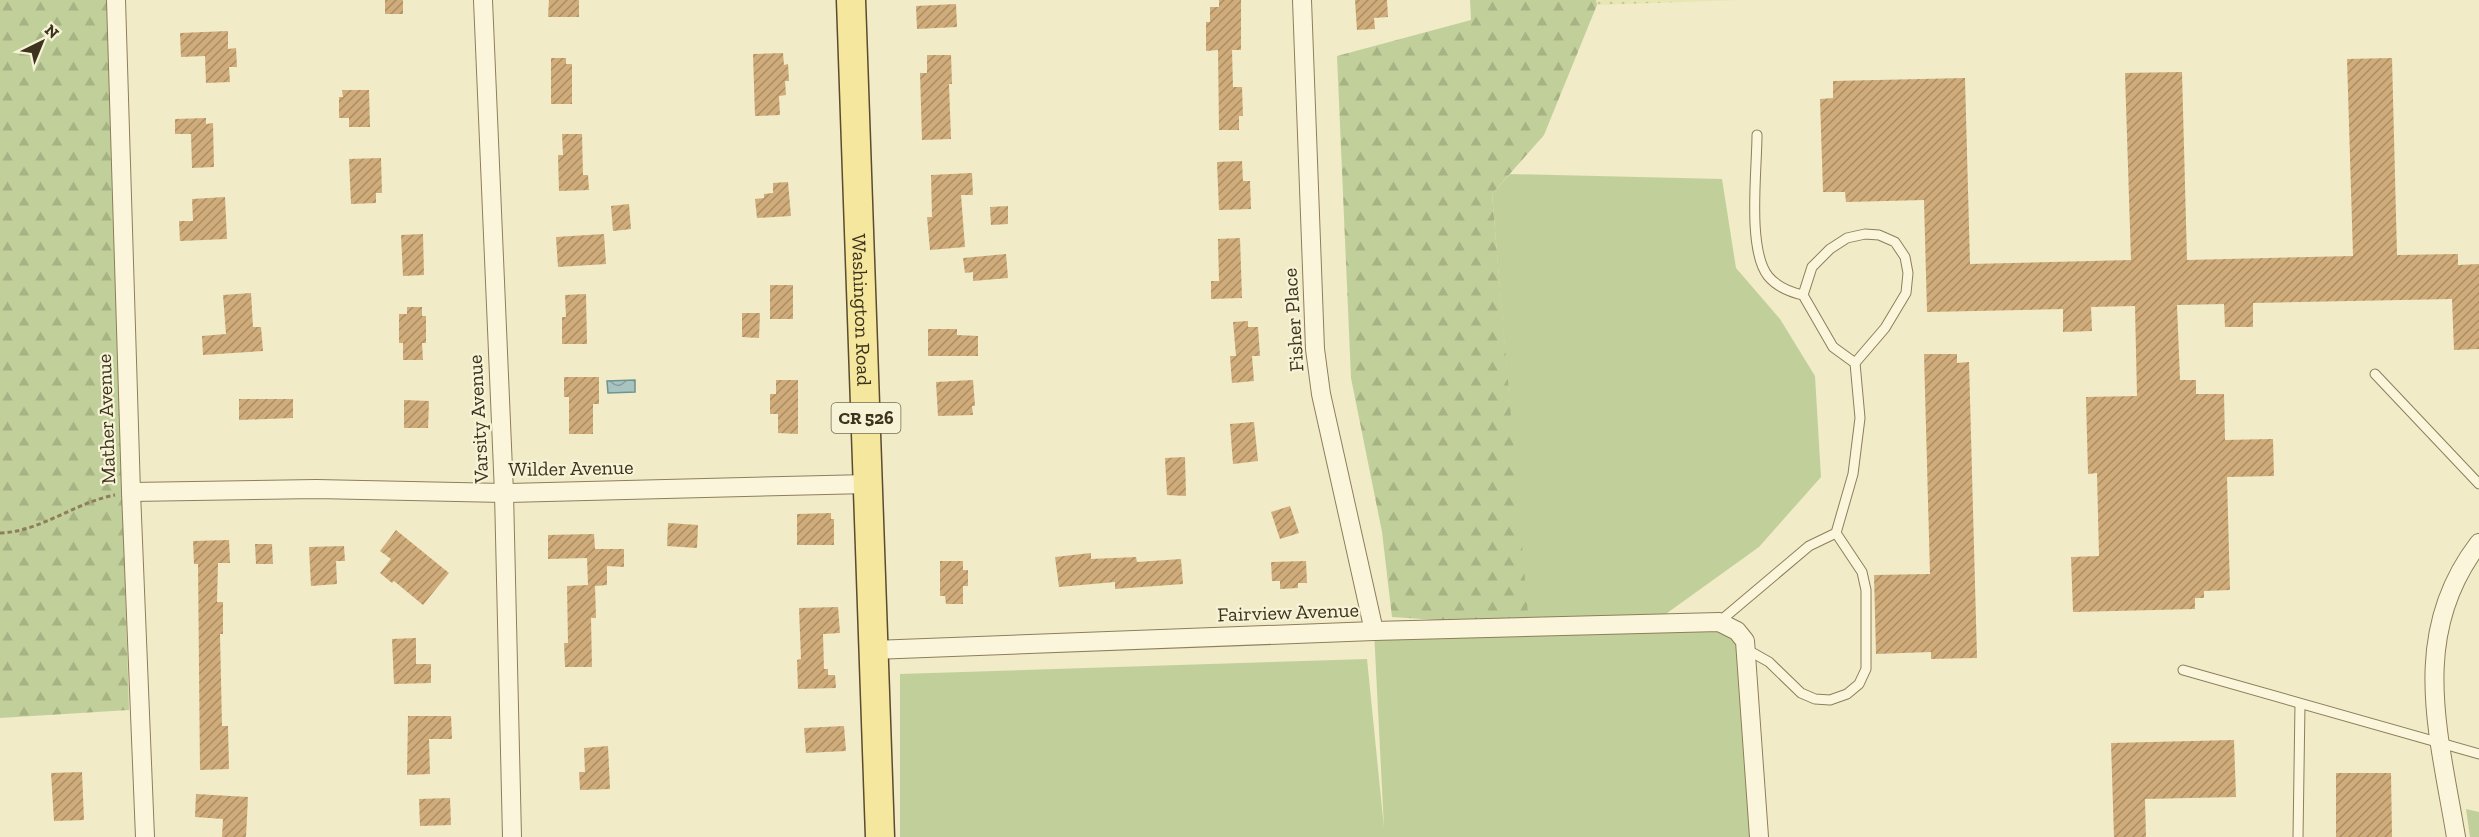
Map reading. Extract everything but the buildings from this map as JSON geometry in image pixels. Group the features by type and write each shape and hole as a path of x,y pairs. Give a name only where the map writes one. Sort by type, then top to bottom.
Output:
{"main road":[{"name":"Washington Road","path":"851,0 880,837"}],"street":[{"name":"Mather Avenue","path":"116,0 131,492 145,837"},
{"name":"Varsity Avenue","path":"483,0 504,493 512,837"},
{"name":"Fisher Place","path":"1302,0 1315,349 1321,394 1374,631"},
{"name":"Wilder Avenue","path":"131,492 316,489 504,493 868,484"},
{"path":"2456,837 2440,743 2434,683 2436,640 2451,590 2479,543"},
{"name":"Fairview Avenue","path":"873,650 1712,621"},
{"path":"1712,621 1737,631 1745,641 1759,837"}],"lane":[{"path":"1757,135 1755,242 1759,260 1768,277 1786,290 1803,296 1833,347 1855,363"},
{"path":"1712,621 1809,546 1836,533 1853,474 1860,418 1855,363 1885,328 1906,293 1908,273 1905,257 1895,242 1880,235 1865,234 1847,238 1830,249 1812,267 1803,296"},
{"path":"2375,374 2479,484"},
{"path":"1746,649 1769,662 1802,693 1815,699 1830,700 1847,694 1859,684 1866,669 1866,590 1862,572 1836,533"},
{"path":"2183,670 2479,754"},
{"path":"2298,837 2300,704"}],"path":[{"path":"0,533 34,526 101,498 131,492"}],"green space":[{"path":"0,0 107,0 129,710 0,718"},
{"path":"1470,0 1596,0 1597,5 1544,135 1492,194 1529,626 1392,617 1382,532 1351,378 1337,56 1471,20"},
{"path":"1596,0 1739,0 1597,5"},
{"path":"1510,174 1722,179 1736,268 1780,319 1815,376 1821,477 1759,547 1656,621 1737,631 1761,837 900,837 900,674 1367,659 1384,828 1374,631 1528,626 1492,194"},
{"path":"2466,809 2479,812 2479,837 2470,837"}],"water":[{"path":"635,380 635,392 608,393 607,381"}]}
